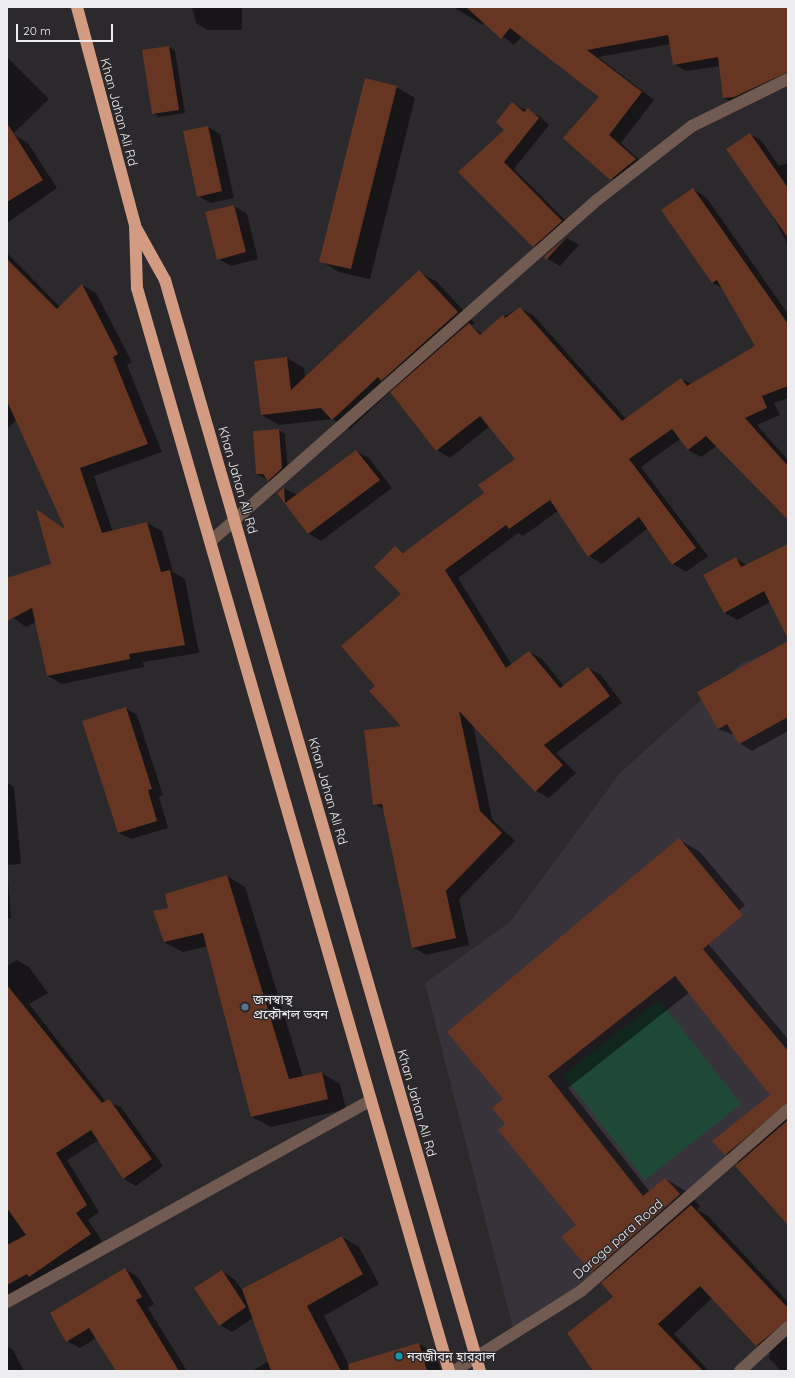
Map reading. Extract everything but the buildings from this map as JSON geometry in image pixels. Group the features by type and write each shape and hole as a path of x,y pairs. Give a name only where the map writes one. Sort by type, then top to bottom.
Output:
{"highway":[{"name":"Khan Jahan Ali Rd","path":"77,7 135,225 137,288 212,540 449,1371"},
{"name":"Khan Jahan Ali Rd","path":"135,225 165,280 480,1371"}],"street":[{"path":"212,540 597,200 692,126 788,79"},
{"path":"7,1302 371,1100"},
{"name":"Daroga para Road","path":"454,1371 580,1290 788,1110"},
{"path":"740,1371 788,1327"}],"shaded area":[{"path":"788,645 788,1110 581,1291 514,1332 425,983 510,922 620,773 742,663"}],"green space":[{"path":"659,1000 741,1104 645,1180 563,1075"}],"place":[{"name":"জনস্বাস্থ প্রকৌশল ভবন","path":"245,1007"},
{"name":"নবজীবন হারবাল","path":"399,1356"}]}
